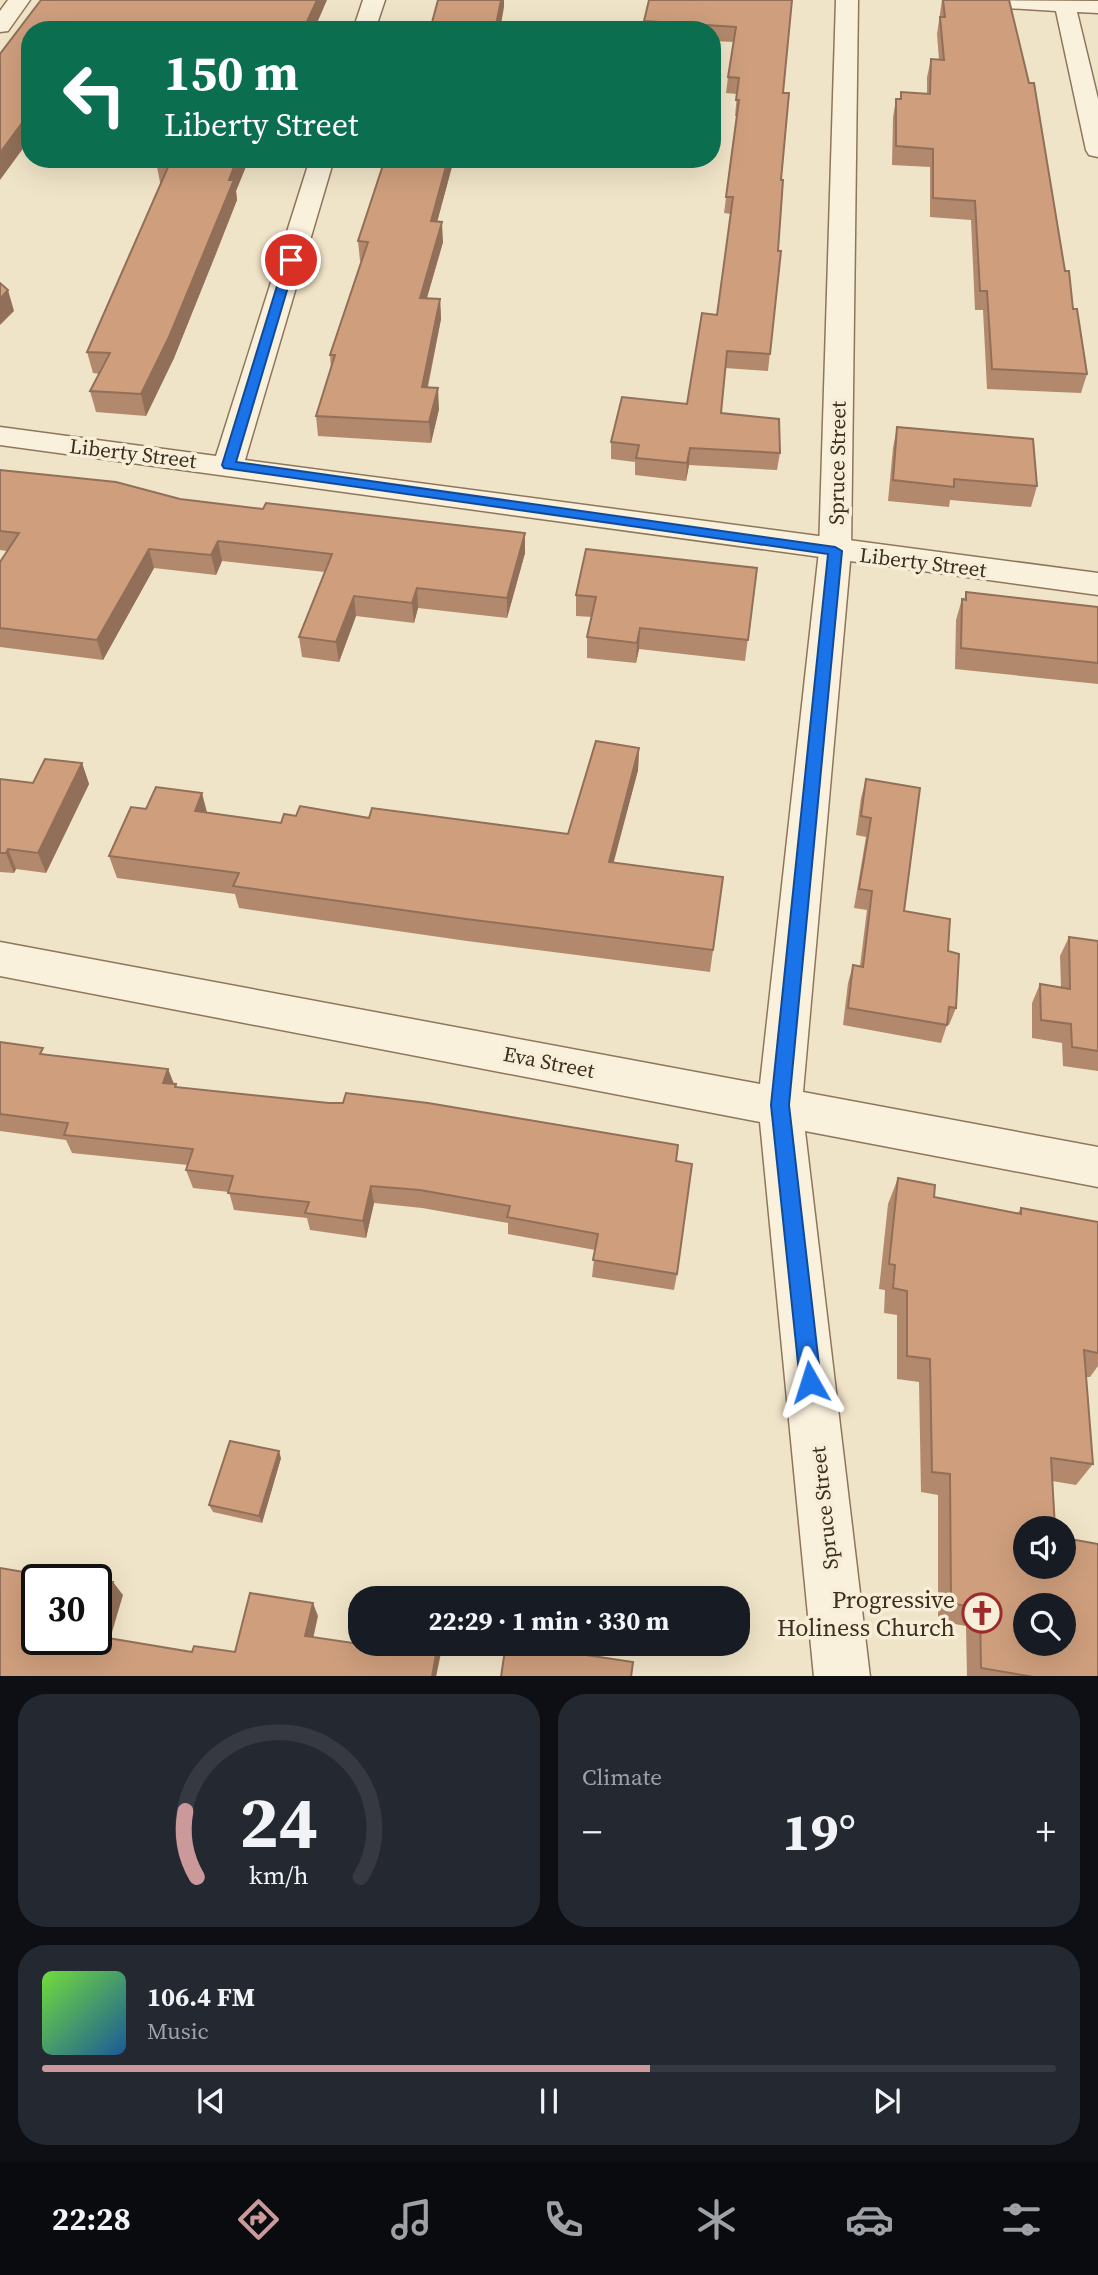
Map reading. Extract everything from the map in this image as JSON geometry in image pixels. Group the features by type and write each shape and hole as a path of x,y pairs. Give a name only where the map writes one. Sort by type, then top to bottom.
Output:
{"street":[{"path":"0,26 19,0"},
{"path":"367,21 373,0"},
{"name":"Spruce Street","path":"842,1676 780,1105 835,551 847,0"},
{"path":"975,0 1065,2 1098,6"},
{"path":"1065,2 1098,150"},
{"path":"228,465 319,168"},
{"name":"Liberty Street","path":"0,436 228,465 835,551 1098,584"},
{"name":"Eva Street","path":"0,959 1098,1167"}],"building":[{"path":"41,0 317,0 307,21 25,21"},
{"path":"438,0 501,0 497,21 432,21"},
{"path":"649,0 792,0 783,93 789,93 781,180 778,251 781,251 770,354 727,351 721,413 779,419 780,453 690,448 687,463 636,458 639,445 611,442 622,397 687,404 702,313 717,315 733,197 726,197 739,100 736,100 739,78 728,77 736,27 721,26 721,21 644,21"},
{"path":"943,0 1009,0 1029,83 1034,83 1065,271 1069,271 1073,309 1077,309 1087,374 992,369 987,291 980,291 975,201 933,198 933,149 896,146 896,99 901,99 901,92 930,94 931,59 944,60 940,17 945,17"},
{"path":"21,26 21,124 0,153 0,54"},
{"path":"168,168 234,168 229,180 234,180 169,337 141,394 90,391 110,353 87,352"},
{"path":"382,168 446,168 431,221 442,222 420,298 440,299 422,387 438,388 429,422 316,416 335,355 330,355 368,242 358,241"},
{"path":"0,283 8,290 0,299"},
{"path":"897,427 1033,439 1037,486 954,479 954,487 893,480"},
{"path":"0,470 116,482 180,499 263,509 266,503 525,533 507,598 417,588 412,603 354,596 336,642 299,637 332,554 218,541 211,555 149,549 97,640 0,628 0,562 19,533 0,531"},
{"path":"586,549 757,568 748,640 640,628 637,643 587,637 596,597 576,595"},
{"path":"966,592 1098,607 1098,663 961,648 962,599 966,600"},
{"path":"596,741 639,748 609,862 723,877 713,950 233,886 239,873 109,856 131,807 146,809 156,787 202,793 195,811 281,823 284,814 296,816 300,806 369,818 372,808 568,834"},
{"path":"45,759 82,763 38,853 8,849 6,853 0,853 0,779 33,783"},
{"path":"866,779 920,788 904,911 950,919 948,951 959,954 956,1008 949,1007 947,1025 848,1008 853,965 863,967 872,891 859,889 871,818 861,816"},
{"path":"1069,937 1098,941 1098,1051 1072,1047 1071,1024 1041,1020 1040,984 1070,989"},
{"path":"0,1042 43,1048 40,1054 168,1069 163,1083 176,1084 175,1087 329,1103 343,1103 346,1093 428,1103 678,1145 676,1161 692,1164 677,1274 593,1260 598,1234 507,1217 510,1206 420,1190 371,1186 363,1221 305,1213 309,1202 228,1193 233,1176 186,1170 193,1149 64,1135 68,1123 0,1114"},
{"path":"898,1178 935,1185 934,1197 1021,1214 1021,1208 1098,1222 1098,1353 1084,1350 1093,1464 1051,1458 1054,1516 1013,1516 1013,1579 1076,1579 1076,1540 1098,1544 1098,1676 1028,1676 981,1668 980,1609 951,1603 950,1474 932,1472 930,1359 907,1356 907,1291 893,1288 895,1265 889,1264"},
{"path":"230,1441 279,1451 259,1516 209,1505"},
{"path":"0,1568 21,1572 21,1655 112,1655 112,1639 192,1652 194,1646 235,1652 250,1593 313,1603 305,1636 348,1642 348,1656 436,1656 432,1676 0,1676"},
{"path":"504,1656 593,1656 633,1662 631,1676 501,1676"}],"place":[{"name":"Progressive Holiness Church","path":"982,1613"}],"route":[{"path":"291,260 228,465 835,551 780,1105 810,1382"}]}
